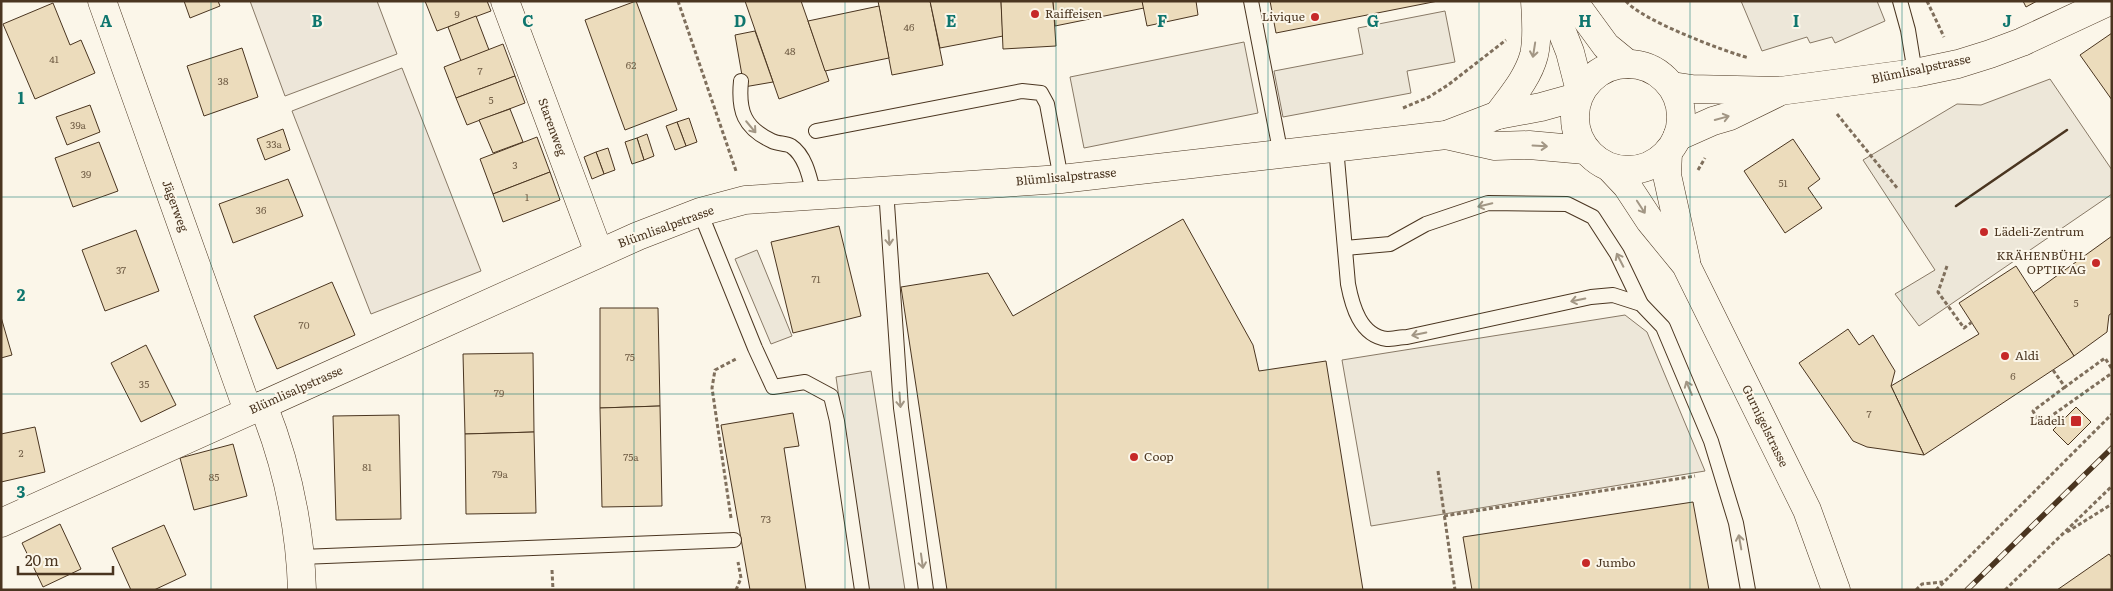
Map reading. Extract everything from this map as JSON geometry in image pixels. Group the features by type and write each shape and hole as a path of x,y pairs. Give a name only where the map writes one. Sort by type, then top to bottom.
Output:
{"street":[{"name":"Jägerweg","path":"102,1 256,408 278,443 294,507 301,557 302,590"},
{"name":"Starenweg","path":"505,1 599,253"},
{"path":"1498,115 1526,74 1534,56 1536,1"},
{"path":"1550,1 1570,52 1579,94 1576,120 1585,150 1596,161 1610,168 1632,171 1648,167 1672,145 1682,111 1679,98 1663,76 1649,68 1628,64 1612,66 1590,78 1579,94"},
{"path":"1573,1 1606,46 1628,64"},
{"name":"Blümlisalpstrasse","path":"1672,86 1692,89 1780,91 1915,73 1958,64 2022,42 2110,1"},
{"name":"Blümlisalpstrasse","path":"1672,145 1713,120 1730,116 1780,91"},
{"name":"Blümlisalpstrasse","path":"1,523 599,253 700,212 746,200 886,189 1061,179 1446,135 1498,115 1541,107 1579,94"},
{"name":"Blümlisalpstrasse","path":"1446,135 1495,146 1530,145 1585,150"},
{"name":"Gurnigelstrasse","path":"1672,145 1667,175 1686,265"},
{"name":"Gurnigelstrasse","path":"1610,168 1627,186 1650,221 1686,265 1807,510 1836,590"}],"lane":[{"path":"1251,1 1280,154"},
{"path":"1900,1 1908,30 1915,73"},
{"path":"741,81 740,96 744,116 753,131 774,142 790,146 808,172 814,195"},
{"path":"816,132 1022,91 1041,93 1047,104 1061,179"},
{"path":"1336,147 1349,292 1358,319 1371,333 1386,339 1407,337 1591,297 1613,296 1641,304"},
{"path":"886,189 901,408 926,590"},
{"path":"1344,248 1390,244 1426,224 1488,203 1567,204 1593,218 1617,254 1641,304 1664,327 1711,441 1736,523 1748,590"},
{"path":"700,212 755,348 773,387 805,382 831,396 862,590"},
{"path":"301,557 734,540"}],"path":[{"path":"678,1 746,200"},
{"path":"1626,1 1638,13 1644,16 1729,53 1753,59"},
{"path":"1927,1 1958,64"},
{"path":"1370,143 1390,118 1404,108 1429,97 1448,85 1490,51 1511,38"},
{"path":"1817,87 1857,141 1898,189"},
{"path":"1697,179 1698,171 1710,152"},
{"path":"1947,266 1938,292 1964,328 1972,322"},
{"path":"736,590 741,578 712,388 715,370 755,348"},
{"path":"2112,369 2105,358 2033,411 2040,424 2112,373"},
{"path":"2052,370 2066,387"},
{"path":"1936,590 2112,414"},
{"path":"1438,471 1455,590"},
{"path":"1444,516 1695,476"},
{"path":"2005,590 2112,486"},
{"path":"2060,536 2112,504"},
{"path":"1916,590 1922,584 1943,582"}],"shaded area":[{"path":"250,1 377,1 397,54 285,96"},
{"path":"1741,1 1877,1 1885,21 1835,43 1832,37 1810,43 1807,37 1762,51"},
{"path":"1445,11 1455,62 1407,71 1411,93 1283,117 1274,71 1363,54 1358,28"},
{"path":"1244,42 1258,113 1084,148 1070,77"},
{"path":"402,68 481,271 371,314 292,111"},
{"name":"Lädeli-Zentrum","path":"2050,79 2112,170 2112,194 1919,326 1895,294 1935,270 1863,160 1957,104 1981,105"},
{"path":"757,250 792,336 771,344 735,259"},
{"path":"1625,315 1647,332 1705,471 1371,526 1342,360"},
{"path":"871,371 905,590 867,590 836,377"}],"building":[{"path":"184,1 218,1 220,6 190,18"},
{"path":"425,1 487,1 491,11 437,31"},
{"path":"636,1 677,110 625,130 585,20"},
{"path":"745,1 801,1 829,81 779,99"},
{"path":"878,1 930,1 943,65 892,75"},
{"path":"930,1 1001,1 1003,36 940,48"},
{"path":"1001,1 1053,1 1056,46 1003,49"},
{"path":"1053,1 1142,1 1144,8 1055,26"},
{"path":"1142,1 1196,1 1198,15 1147,26"},
{"name":"Livique","path":"1270,1 1438,1 1276,33"},
{"path":"2023,1 2037,1 2026,7"},
{"path":"53,3 70,45 81,40 95,73 35,99 3,24"},
{"path":"879,6 889,58 825,71 808,21"},
{"path":"476,16 489,50 461,61 448,27"},
{"path":"755,31 773,82 744,87 735,35"},
{"path":"2112,33 2112,100 2080,55"},
{"path":"503,44 515,76 456,98 444,67"},
{"path":"242,48 258,97 204,116 187,66"},
{"path":"515,76 525,103 467,125 456,98"},
{"path":"90,105 100,132 67,145 56,117"},
{"path":"510,109 523,142 493,153 479,120"},
{"path":"689,118 697,142 686,146 677,122"},
{"path":"677,122 686,146 675,150 666,126"},
{"path":"283,129 290,150 265,160 257,139"},
{"path":"647,134 654,156 644,160 637,138"},
{"path":"537,137 550,172 493,194 480,159"},
{"path":"637,138 644,160 632,164 625,142"},
{"path":"1793,139 1820,179 1808,188 1822,208 1785,233 1744,171"},
{"path":"99,142 118,191 73,207 55,158"},
{"path":"608,148 615,170 604,174 596,152"},
{"path":"596,152 604,174 592,179 584,157"},
{"path":"550,172 560,200 503,222 493,194"},
{"path":"288,179 303,216 233,243 219,204"},
{"name":"Coop","path":"1183,219 1253,345 1259,371 1326,361 1363,590 947,590 901,287 988,273 1013,316"},
{"path":"839,226 861,316 793,333 771,242"},
{"path":"136,230 159,291 105,311 82,250"},
{"path":"2112,236 2112,313 2109,315 2107,332 2074,356 2033,293"},
{"path":"2016,266 2074,356 1924,455 1891,386 1979,334 1959,303"},
{"path":"332,282 355,335 277,369 254,316"},
{"path":"600,308 658,308 660,406 600,408"},
{"path":"1,317 12,355 1,358"},
{"path":"1848,329 1859,345 1873,335 1895,371 1891,386 1924,455 1867,447 1853,441 1799,363"},
{"path":"146,345 176,405 141,422 111,363"},
{"path":"533,353 534,432 465,434 463,354"},
{"path":"660,406 662,506 602,507 600,408"},
{"path":"2076,407 2091,422 2068,445 2053,430"},
{"path":"793,413 799,446 784,448 806,590 750,590 721,425"},
{"path":"399,415 401,519 336,520 333,416"},
{"path":"35,427 45,472 1,482 1,434"},
{"path":"534,432 536,513 466,514 465,434"},
{"path":"233,444 247,496 194,510 180,458"},
{"name":"Jumbo","path":"1693,502 1709,590 1472,590 1463,537"},
{"path":"60,524 81,569 43,587 22,543"},
{"path":"164,525 186,575 154,590 131,590 112,548"},
{"path":"2109,554 2112,558 2112,590 2057,590"}],"railway":[{"path":"1967,590 2112,448"}],"wall":[{"path":"1956,206 2067,130"}],"place":[{"name":"Raiffeisen","path":"1035,14"},
{"name":"Livique","path":"1315,17"},
{"name":"Lädeli-Zentrum","path":"1984,232"},
{"name":"KRÄHENBÜHL OPTIK AG","path":"2096,263"},
{"name":"Aldi","path":"2005,356"},
{"name":"Lädeli","path":"2076,421"},
{"name":"Coop","path":"1134,457"},
{"name":"Jumbo","path":"1586,563"}]}
